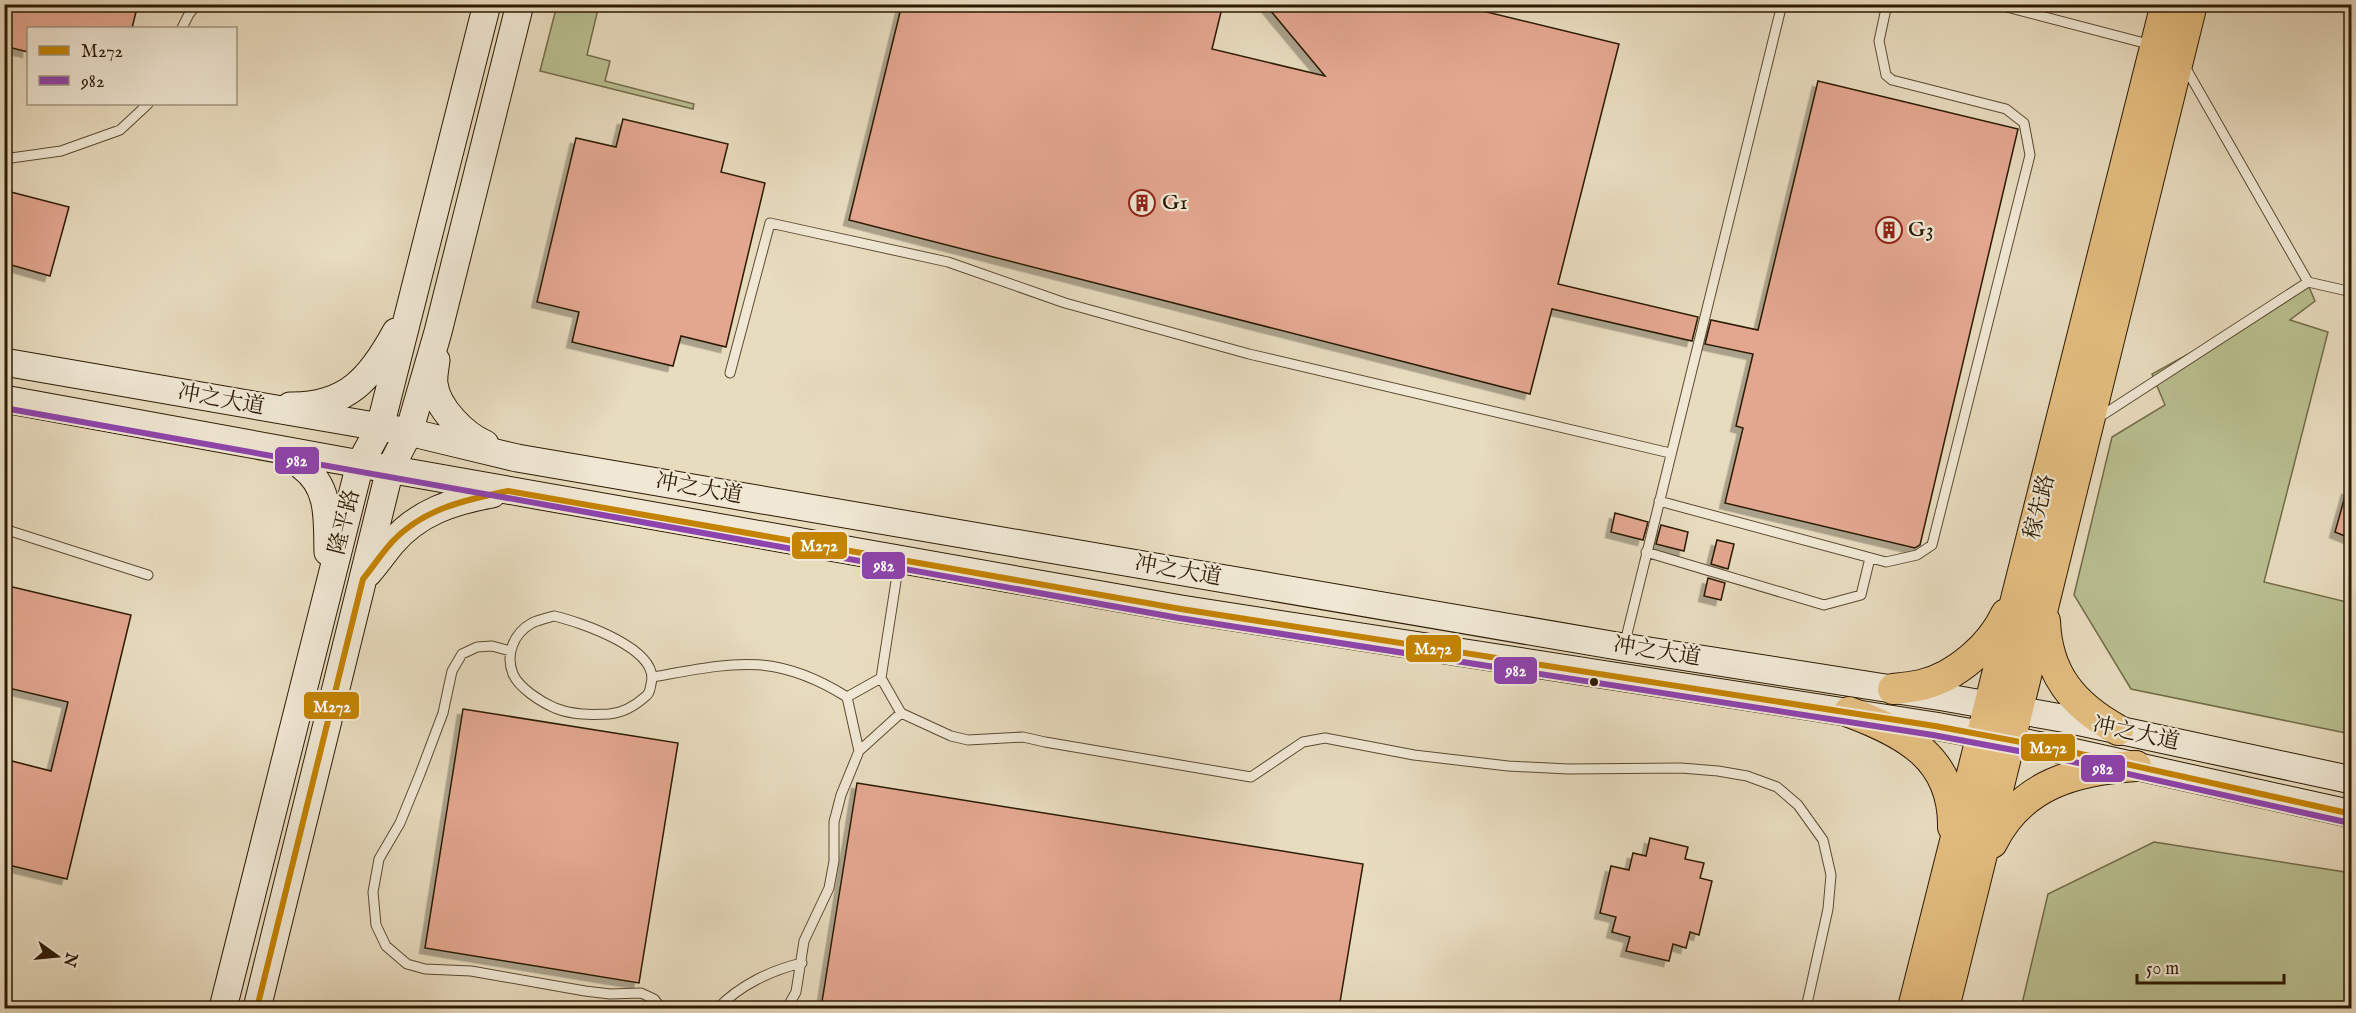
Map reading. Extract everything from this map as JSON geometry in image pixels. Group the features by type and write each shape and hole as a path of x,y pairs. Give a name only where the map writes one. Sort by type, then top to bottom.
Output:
{"main road":[{"name":"隆平路","path":"223,1008 360,464 380,428 487,4"},
{"name":"隆平路","path":"257,1008 390,469 409,432 438,332 520,4"},
{"name":"稼先路","path":"2003,708 2044,603 2088,425 2167,51 2166,4"},
{"name":"稼先路","path":"1944,1008 1976,879 2019,587 2167,51 2192,4"},
{"path":"244,405 302,406 337,397 360,385 382,357 414,299"},
{"path":"438,332 434,386 444,408 461,429 476,441 517,458"},
{"name":"冲之大道","path":"4,362 409,432 517,458 1623,647 2003,708 2352,780"},
{"name":"冲之大道","path":"4,399 508,491 1181,609 1849,712 1996,737 2352,814"},
{"path":"242,443 289,456 312,473 326,498 330,585"},
{"path":"363,579 392,542 413,523 432,511 455,501 508,491"},
{"path":"1893,689 1923,685 1947,675 1968,660 1987,642 2004,619 2019,587"},
{"path":"2044,603 2045,637 2052,664 2064,686 2098,719 2118,730"},
{"path":"1849,712 1888,727 1914,743 1933,763 1946,787 1953,815 1953,850"},
{"name":"稼先路","path":"1913,1008 1953,850 1996,737"},
{"path":"1976,879 1994,839 2015,808 2040,790 2070,776 2100,769 2136,766"}],"lane":[{"path":"182,27 197,4"},
{"path":"1623,647 1782,4"},
{"path":"1659,501 1886,562 1917,555 1932,545 2030,155 2024,123 2006,109 1892,80 1886,75 1879,41 1887,4"},
{"path":"1995,4 2167,51 2308,282 2352,292"},
{"path":"4,159 61,152 120,130 147,105"},
{"path":"730,373 770,223 948,262 1065,303 1249,354 1670,453"},
{"path":"2088,425 2308,282"},
{"path":"4,529 148,575"},
{"path":"1646,552 1824,605 1862,595 1870,558"},
{"path":"900,560 881,678 901,713 962,739 1023,737 1251,777 1303,742 1325,738 1414,755 1496,765 1568,769 1681,768 1747,776 1777,787 1798,805 1823,840 1831,875 1828,909 1806,1008"},
{"path":"554,616 579,622 610,636 639,655 649,665 653,677 649,694 635,705 614,714 585,716 555,708 530,693 513,674 510,651 516,636 532,623 554,616"},
{"path":"510,651 492,646 477,647 462,654 452,671 443,713 420,774 400,823 379,859 373,892 376,925 386,946 407,964 425,969 471,971 594,992 641,993 654,999 661,1008"},
{"path":"653,677 723,664 759,664 793,670 824,683 847,697 858,752"},
{"path":"847,697 881,678"},
{"path":"787,1008 796,992 804,941 829,888 834,861 834,822 841,795 858,752 901,713"},
{"path":"718,1008 740,989 790,965 802,963"}],"green space":[{"path":"557,5 599,5 587,55 610,61 605,81 694,104 693,109 540,71"},
{"path":"2309,287 2315,301 2290,320 2328,332 2264,582 2351,603 2351,734 2131,689 2074,595 2112,437 2165,405 2152,374"},
{"path":"2154,842 2351,873 2351,1008 2021,1008 2048,894"}],"building":[{"path":"4,4 138,4 132,27 27,27 27,52 4,46"},
{"name":"G1","path":"902,4 1223,4 1212,49 1325,76 1265,4 1454,4 1619,44 1558,284 1698,317 1692,341 1552,309 1530,394 849,220"},
{"name":"G3","path":"1818,81 2018,129 1920,545 1915,548 1725,503 1743,428 1736,426 1753,354 1705,344 1711,320 1758,330"},
{"path":"623,119 728,144 721,172 765,183 726,347 681,336 673,366 572,342 579,312 537,302 576,138 616,147"},
{"path":"7,191 69,207 50,276 4,263 4,201"},
{"path":"2347,489 2352,489 2352,539 2335,532"},
{"path":"1615,513 1648,522 1643,540 1611,532"},
{"path":"1661,525 1688,532 1684,551 1656,544"},
{"path":"1717,540 1734,544 1728,569 1711,564"},
{"path":"1708,578 1725,583 1721,600 1704,596"},
{"path":"4,585 131,615 67,879 4,864 4,759 51,771 68,702 4,687"},
{"path":"463,709 678,743 639,983 425,948"},
{"path":"857,783 1363,864 1339,1008 821,1008"},
{"path":"1650,838 1688,847 1685,859 1704,863 1700,878 1712,881 1699,935 1690,932 1686,948 1673,944 1669,961 1626,951 1630,937 1612,932 1616,917 1600,913 1611,866 1629,870 1633,853 1646,856"}],"transit line":[{"name":"982","path":"4,408 1179,618 1933,735 2056,758 2350,823"},
{"name":"M272","path":"257,1008 363,579 392,542 417,521 460,502 508,491 1181,609 1935,726 2058,749 2352,814"}],"place":[{"name":"G1","path":"1142,203"},
{"name":"G3","path":"1889,230"}]}
